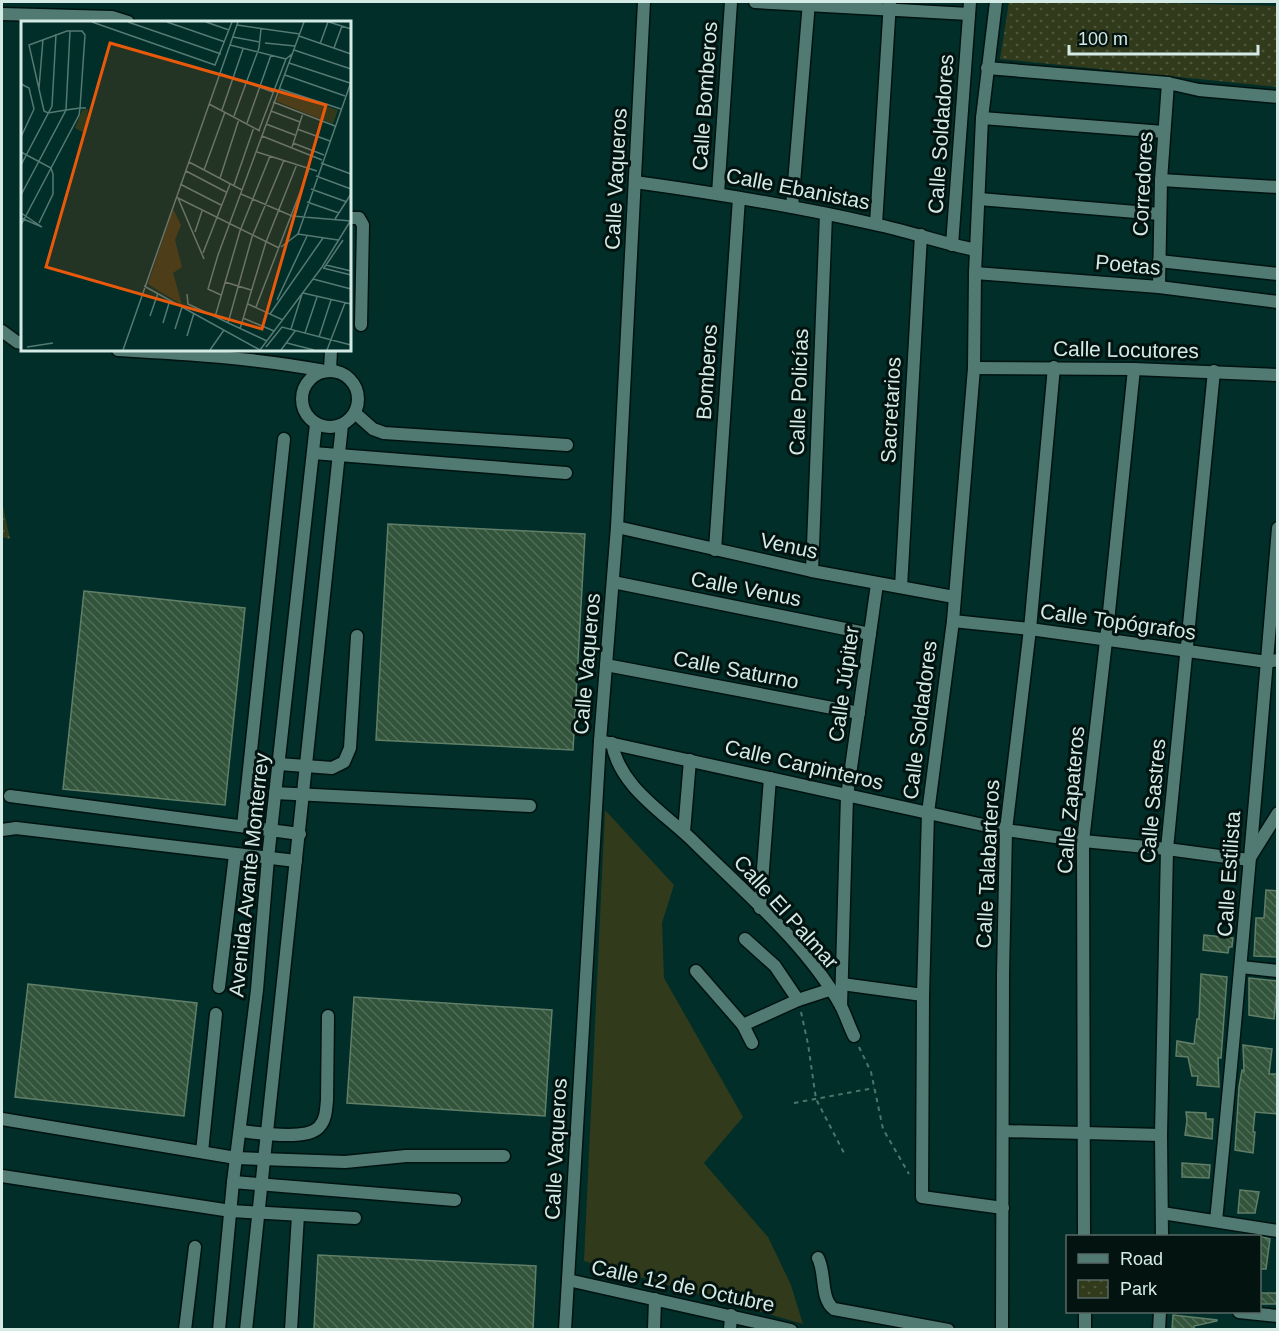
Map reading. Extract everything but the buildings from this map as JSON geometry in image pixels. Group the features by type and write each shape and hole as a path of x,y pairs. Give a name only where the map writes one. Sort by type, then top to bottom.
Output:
{"street":[{"name":"Calle Vaqueros","path":"566,1329 606,742 606,665 618,528 644,2"},
{"name":"Calle Bomberos","path":"718,194 731,2"},
{"path":"755,2 970,8"},
{"name":"Calle Soldadores","path":"996,2 982,118 975,273 974,368 953,621 928,813 923,995 922,1197 1003,1208"},
{"path":"792,207 809,3"},
{"path":"876,224 890,5"},
{"name":"Calle Soldadores","path":"970,8 952,245 976,250"},
{"path":"2,14 112,16 125,21"},
{"path":"987,68 1168,83 1199,90 1278,97"},
{"name":"Corredores","path":"1159,287 1161,180 1168,83"},
{"path":"982,118 1164,132"},
{"path":"1161,180 1278,187"},
{"name":"Calle Ebanistas","path":"635,182 792,207 876,224 952,245"},
{"name":"Bomberos","path":"715,550 739,198"},
{"path":"979,199 1160,214"},
{"name":"Calle Policías","path":"812,571 826,214"},
{"path":"351,218 359,218 363,225 361,325"},
{"name":"Sacretarios","path":"901,586 921,236"},
{"path":"1159,261 1278,274"},
{"name":"Poetas","path":"975,273 1159,287 1278,302"},
{"path":"2,331 21,343"},
{"path":"136,351 227,356 327,370 346,375 357,388 359,397 355,413 342,425 324,427 316,424 304,411 302,394 310,379 327,370 332,351"},
{"name":"Calle Locutores","path":"974,368 1134,369 1278,375"},
{"name":"Calle Talabarteros","path":"1002,1329 1005,830 1030,629 1054,368"},
{"name":"Calle Zapateros","path":"1084,1235 1083,842 1134,369"},
{"name":"Calle Sastres","path":"1162,1235 1161,1135 1167,849 1214,371"},
{"path":"355,413 373,429 384,433 567,445"},
{"name":"Avenida Avante Monterrey","path":"219,1329 316,424"},
{"path":"246,1329 342,425"},
{"path":"243,826 284,439"},
{"path":"313,453 566,473"},
{"name":"Venus","path":"618,528 812,571 954,597"},
{"name":"Calle Estilista","path":"1216,1221 1249,860 1272,661 1278,528"},
{"name":"Calle Venus","path":"613,582 870,634"},
{"name":"Calle Júpiter","path":"841,1006 848,796 878,584"},
{"name":"Calle Topógrafos","path":"953,621 1272,661"},
{"path":"279,764 321,768 338,767 344,762 348,755 357,636"},
{"name":"Calle Saturno","path":"606,665 859,713"},
{"name":"Calle Carpinteros","path":"606,742 1005,830 1083,842 1167,849 1249,860"},
{"name":"Calle El Palmar","path":"606,742 634,786 667,819 684,832 812,964 841,1006 854,1036"},
{"path":"684,832 690,760"},
{"path":"760,908 770,778"},
{"path":"275,793 530,806"},
{"path":"10,796 300,834"},
{"path":"1249,860 1278,813"},
{"path":"2,830 16,828 296,861"},
{"path":"219,987 235,855"},
{"path":"745,939 775,966 798,1000"},
{"path":"1241,967 1278,971"},
{"path":"696,971 743,1025 752,1043"},
{"path":"842,984 923,995"},
{"path":"743,1025 798,1000 830,990"},
{"path":"202,1152 216,1014"},
{"path":"241,1131 266,1134 307,1133 321,1126 327,1100 328,1016"},
{"path":"2,1119 236,1158 345,1162 406,1156 504,1156"},
{"path":"1003,1131 1161,1135"},
{"path":"2,1176 231,1211 355,1218"},
{"path":"234,1182 455,1200"},
{"path":"1162,1214 1278,1231"},
{"path":"291,1329 298,1215"},
{"path":"185,1329 195,1247"},
{"path":"818,1258 828,1302 834,1309 948,1329"},
{"name":"Calle 12 de Octubre","path":"568,1280 791,1329"},
{"path":"654,1329 655,1299"},
{"path":"1085,1313 1085,1329"},
{"path":"1159,1329 1160,1313"},
{"path":"1252,1313 1278,1317"},
{"path":"730,1329 731,1315"}],"path":[{"path":"798,1000 808,1044 816,1099 844,1153"},
{"path":"854,1036 872,1072 883,1129 911,1178"},
{"path":"794,1103 874,1088"}],"green space":[{"path":"1009,2 1277,6 1277,87 1000,59"},
{"path":"2,502 10,539 2,537"},
{"path":"605,810 674,885 662,923 664,978 743,1117 704,1163 768,1237 791,1285 803,1324 584,1261"}]}
